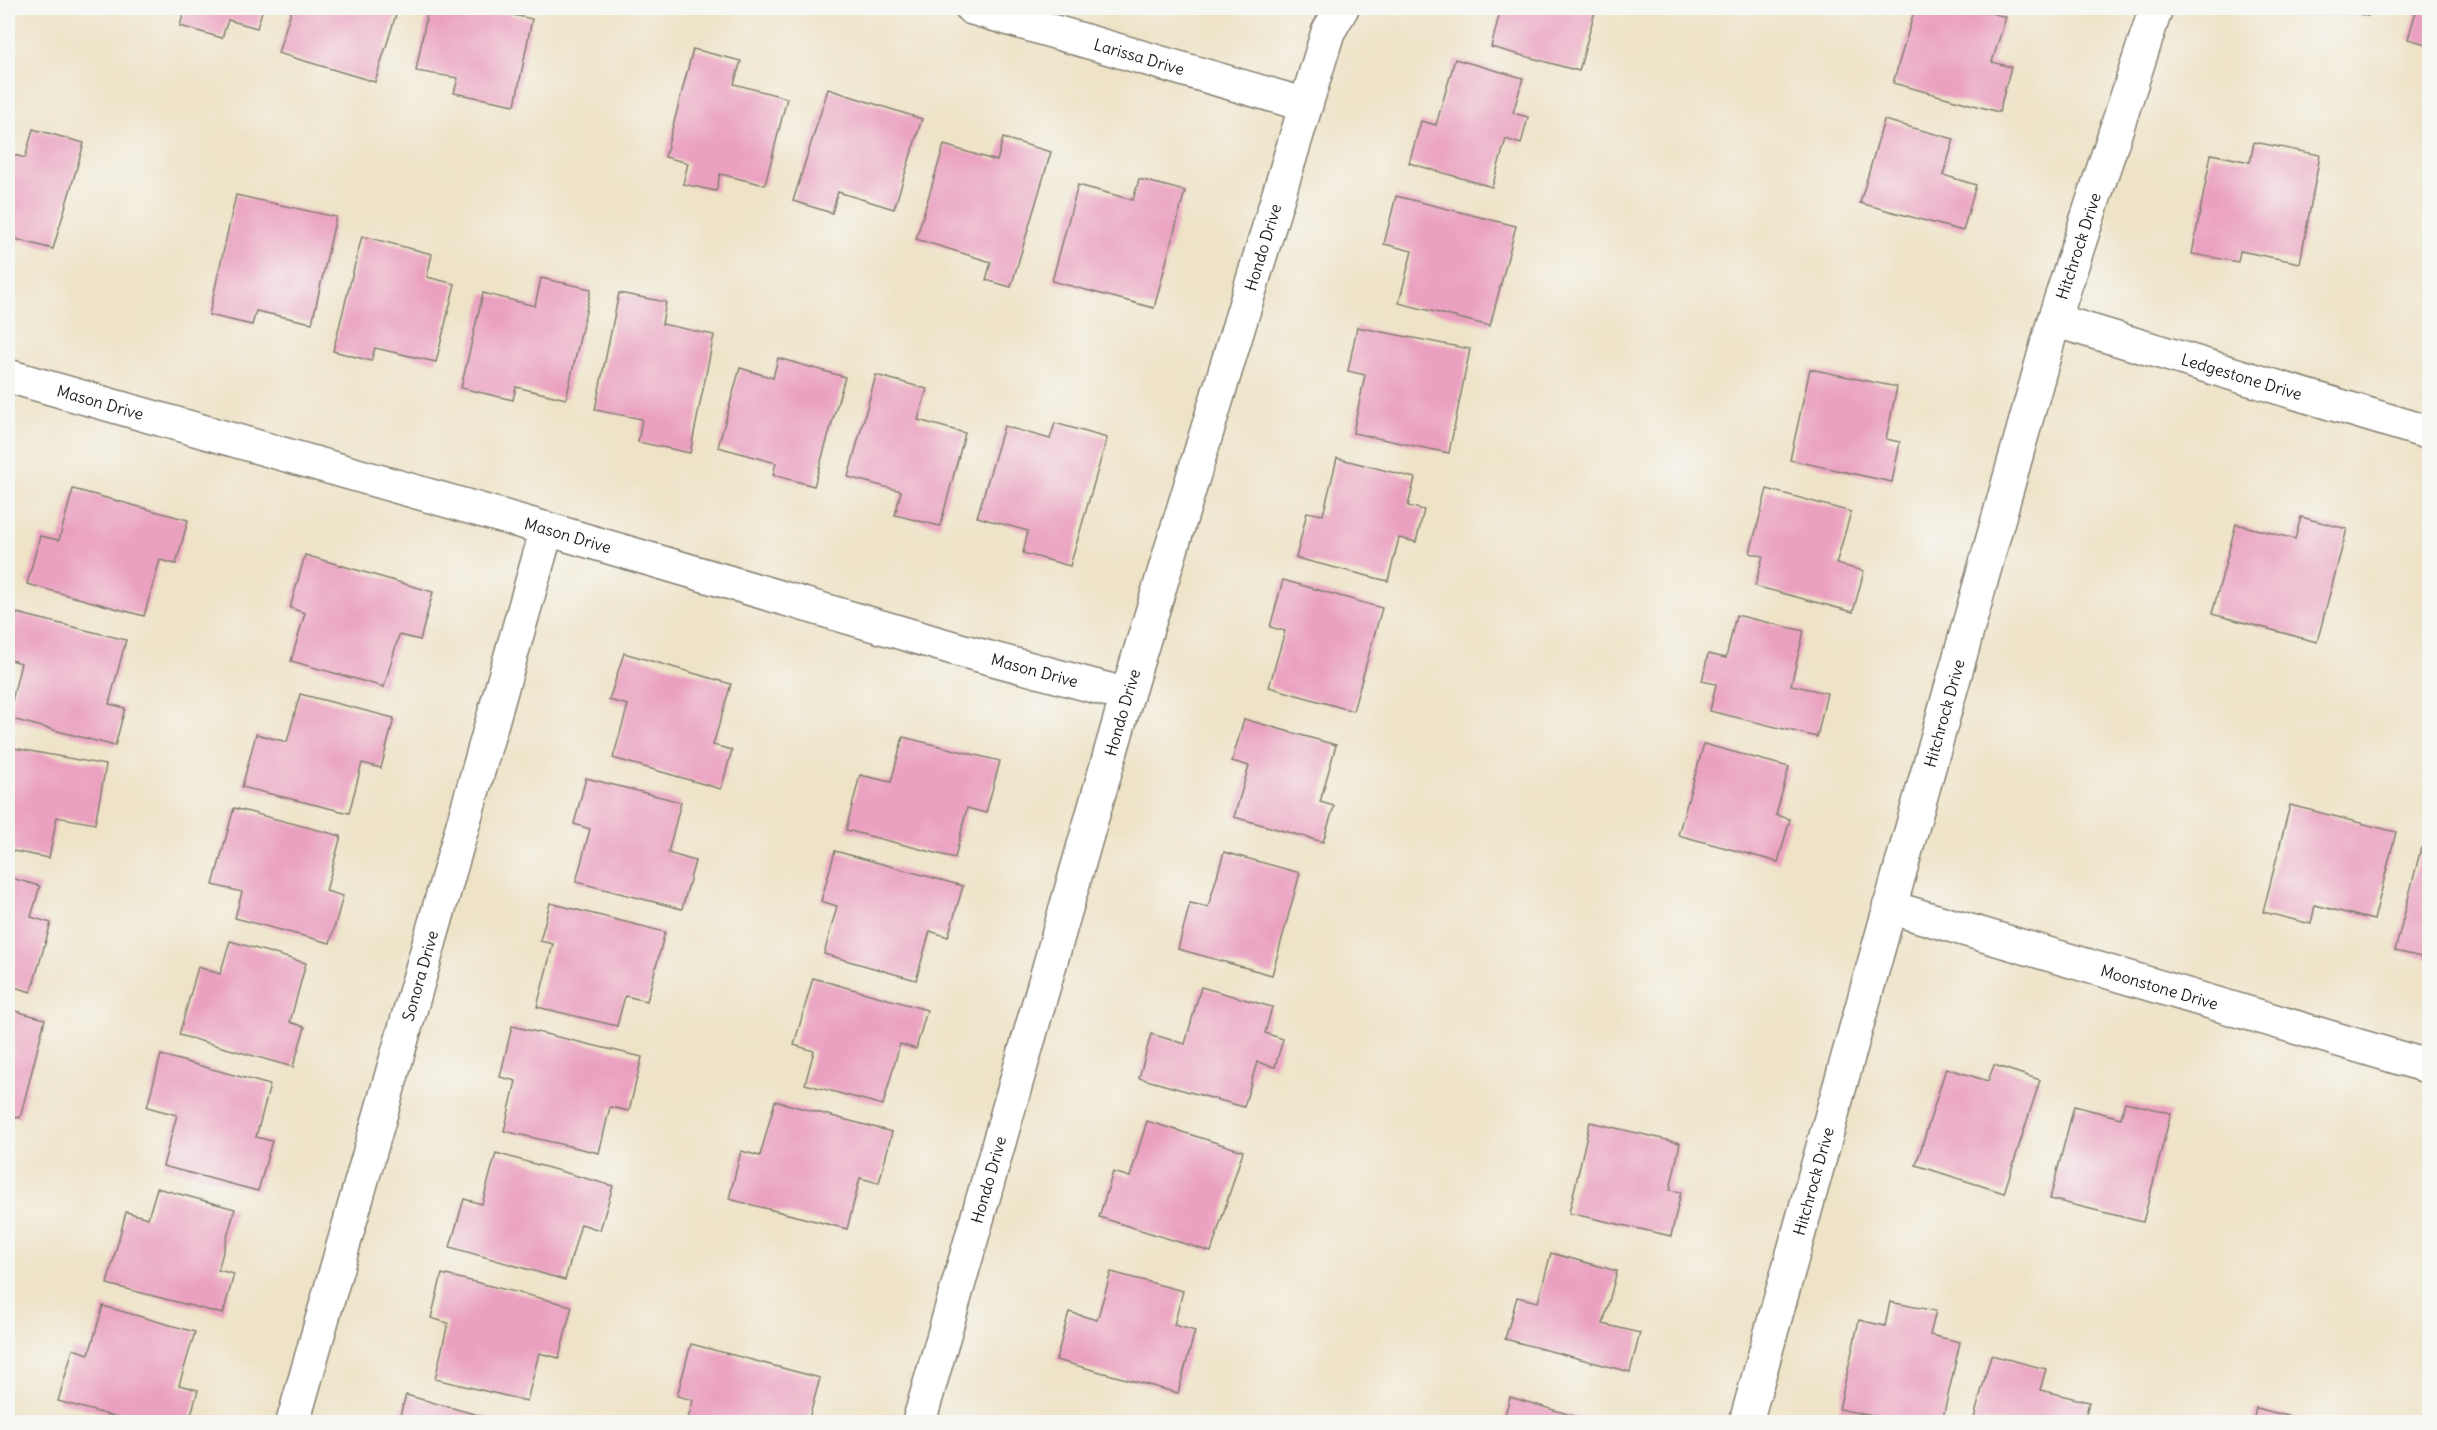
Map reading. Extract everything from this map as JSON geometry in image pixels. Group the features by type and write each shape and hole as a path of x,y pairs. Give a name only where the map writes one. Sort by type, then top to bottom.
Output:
{"street":[{"name":"Larissa Drive","path":"972,8 1306,105"},
{"name":"Hondo Drive","path":"919,1422 1128,695 1328,32 1342,8"},
{"name":"Hitchrock Drive","path":"1746,1422 2054,320 2156,8"},
{"name":"Ledgestone Drive","path":"2054,320 2430,433"},
{"name":"Mason Drive","path":"8,376 547,529 960,650 1128,695"},
{"name":"Sonora Drive","path":"294,1422 547,529"},
{"name":"Moonstone Drive","path":"1889,908 2430,1067"}],"building":[{"path":"185,8 263,8 257,28 228,20 222,38 180,26"},
{"path":"292,8 398,8 375,82 278,53"},
{"path":"428,8 479,8 532,19 515,105 454,93 458,78 416,71"},
{"path":"1501,8 1596,8 1579,71 1491,47"},
{"path":"1915,8 1972,8 2006,17 1992,62 2011,67 1999,112 1893,83"},
{"path":"2336,8 2370,8 2368,16"},
{"path":"2417,8 2430,8 2430,45 2408,39"},
{"path":"693,49 741,61 734,84 787,98 765,185 720,174 716,191 683,184 688,163 665,157"},
{"path":"1455,59 1523,78 1513,113 1528,117 1521,144 1506,139 1492,187 1409,163 1421,121 1436,125"},
{"path":"828,89 922,119 894,209 838,192 832,213 793,201"},
{"path":"1884,120 1954,139 1943,175 1976,185 1963,231 1860,203"},
{"path":"33,129 84,143 53,249 8,237 8,153 25,158"},
{"path":"1003,138 1051,152 1011,287 986,280 991,262 916,239 944,145 997,161"},
{"path":"2254,142 2320,155 2300,263 2240,251 2238,262 2192,254 2211,154 2250,162"},
{"path":"1139,179 1185,191 1154,308 1052,281 1078,185 1133,200"},
{"path":"236,195 336,217 312,323 256,311 252,325 209,315"},
{"path":"1396,196 1516,226 1490,326 1399,303 1412,251 1384,244"},
{"path":"362,236 432,254 427,277 455,284 436,362 375,348 371,361 333,351"},
{"path":"541,278 591,289 566,399 516,387 513,400 461,388 483,293 535,306"},
{"path":"619,293 666,302 662,324 714,335 690,453 638,442 642,419 595,410"},
{"path":"1357,327 1470,349 1449,453 1353,433 1365,375 1348,371"},
{"path":"778,358 845,377 814,486 773,475 776,463 718,447 740,368 773,378"},
{"path":"1810,369 1897,387 1886,439 1900,442 1892,482 1790,460"},
{"path":"876,375 927,389 918,420 965,433 940,526 895,515 901,491 848,477"},
{"path":"1055,423 1107,438 1070,566 1023,553 1028,531 977,517 1004,426 1050,439"},
{"path":"1337,458 1415,478 1408,506 1424,510 1416,542 1399,538 1388,581 1296,558 1307,512 1323,515"},
{"path":"73,489 188,520 176,564 160,560 144,616 27,584 40,536 59,540"},
{"path":"1767,489 1851,512 1836,564 1864,571 1853,612 1755,586 1763,556 1750,553"},
{"path":"2301,517 2347,529 2317,642 2212,614 2236,524 2295,539"},
{"path":"305,555 433,592 420,640 399,635 384,687 291,661 305,613 290,608"},
{"path":"1283,580 1382,608 1353,711 1269,687 1285,631 1270,627"},
{"path":"17,613 126,640 109,704 125,708 115,746 8,718 21,663 8,659"},
{"path":"1736,615 1804,631 1791,685 1827,693 1817,737 1710,711 1716,684 1702,681 1708,654 1726,658"},
{"path":"624,653 731,684 713,745 732,750 721,789 613,758 628,705 609,700"},
{"path":"300,694 394,718 381,768 362,763 349,813 242,787 256,734 287,742"},
{"path":"1244,719 1336,745 1320,802 1334,806 1323,842 1234,817 1249,766 1232,761"},
{"path":"903,737 1000,761 986,813 967,808 955,858 846,830 860,775 891,782"},
{"path":"1704,744 1789,767 1776,815 1790,819 1778,862 1678,835"},
{"path":"8,747 106,765 95,824 57,817 49,858 8,850"},
{"path":"586,778 681,802 668,853 695,861 682,909 576,882 590,829 574,824"},
{"path":"2290,805 2396,832 2374,920 2315,905 2311,924 2263,912"},
{"path":"234,808 341,836 326,891 343,896 330,943 235,918 242,892 213,885"},
{"path":"2421,848 2430,850 2430,959 2395,951"},
{"path":"835,851 963,886 948,937 930,931 916,980 824,954 837,906 821,901"},
{"path":"1224,852 1300,873 1272,975 1178,949 1190,903 1208,907"},
{"path":"8,877 40,886 31,917 51,923 31,992 8,985"},
{"path":"550,903 665,932 647,1001 625,996 617,1026 537,1007 553,944 540,941"},
{"path":"230,941 306,963 290,1022 305,1027 293,1067 179,1035 198,967 220,974"},
{"path":"813,978 927,1010 916,1049 900,1044 883,1105 805,1084 814,1051 794,1045"},
{"path":"1201,987 1272,1007 1265,1033 1283,1039 1275,1067 1257,1062 1244,1107 1139,1078 1151,1034 1185,1044"},
{"path":"8,1009 45,1019 20,1118 8,1115"},
{"path":"512,1026 642,1057 629,1111 610,1107 599,1153 504,1131 516,1081 500,1077"},
{"path":"161,1055 270,1085 256,1137 272,1141 258,1191 163,1166 177,1115 147,1107"},
{"path":"1994,1065 2040,1080 2004,1193 1916,1165 1946,1068 1988,1081"},
{"path":"775,1101 892,1132 879,1183 860,1178 847,1229 729,1199 741,1151 760,1156"},
{"path":"2125,1102 2171,1113 2143,1222 2050,1199 2074,1106 2121,1118"},
{"path":"1147,1121 1243,1151 1211,1252 1099,1217 1113,1172 1130,1177"},
{"path":"1590,1122 1680,1143 1670,1190 1681,1192 1671,1236 1569,1213"},
{"path":"496,1153 613,1186 600,1230 581,1224 565,1280 450,1247 464,1199 482,1204"},
{"path":"157,1188 235,1209 218,1270 234,1274 223,1314 107,1284 126,1212 148,1218"},
{"path":"1551,1253 1617,1271 1603,1324 1640,1333 1630,1372 1505,1339 1517,1297 1538,1302"},
{"path":"1111,1272 1183,1291 1174,1325 1195,1331 1178,1393 1056,1360 1069,1312 1097,1320"},
{"path":"442,1274 572,1306 559,1358 539,1353 527,1401 435,1379 448,1323 431,1318"},
{"path":"1890,1302 1936,1311 1930,1335 1960,1342 1942,1422 1881,1422 1882,1418 1839,1409 1859,1320 1885,1326"},
{"path":"103,1306 195,1332 179,1385 198,1390 189,1422 134,1422 58,1401 73,1349 89,1354"},
{"path":"691,1344 820,1378 808,1422 687,1422 693,1400 677,1396"},
{"path":"1991,1355 2046,1369 2040,1390 2089,1402 2084,1422 1973,1422"},
{"path":"406,1395 503,1422 398,1422"},
{"path":"1510,1397 1594,1422 1503,1422"},
{"path":"2256,1408 2312,1422 2253,1422"}]}
